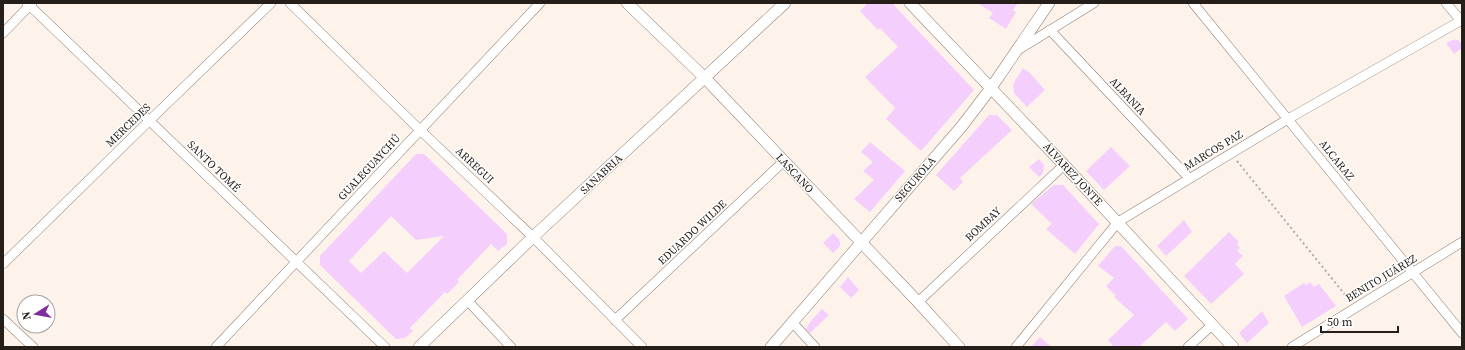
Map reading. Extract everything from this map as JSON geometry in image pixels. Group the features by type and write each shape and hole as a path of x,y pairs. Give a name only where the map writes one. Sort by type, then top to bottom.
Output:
{"street":[{"name":"MERCEDES","path":"3,264 271,3"},
{"name":"ARREGUI","path":"290,3 420,130 533,236 642,347"},
{"name":"GUALEGUAYCHÚ","path":"216,347 540,3"},
{"name":"LASCANO","path":"627,3 705,78 959,347"},
{"name":"SANABRIA","path":"419,347 533,236 785,3"},
{"name":"ÁLVAREZ JONTE","path":"910,3 1118,222 1233,347"},
{"name":"SEGUROLA","path":"770,347 962,126 991,88 1049,3"},
{"path":"1017,51 1094,3"},
{"name":"ALCARAZ","path":"1193,3 1462,333"},
{"path":"1446,3 1462,21"},
{"name":"SANTO TOMÉ","path":"30,4 149,121 385,347"},
{"path":"3,33 30,4"},
{"name":"MARCOS PAZ","path":"1016,347 1118,222 1288,119 1462,21"},
{"name":"ALBANIA","path":"1050,30 1189,178"},
{"name":"EDUARDO WILDE","path":"615,320 784,161"},
{"name":"BOMBAY","path":"918,302 1064,165"},
{"name":"BENITO JUÁREZ","path":"1292,347 1462,242"},
{"path":"468,300 511,347"},
{"path":"3,319 33,347"},
{"path":"792,322 815,347"},
{"path":"1188,347 1212,325"}],"path":[{"path":"1232,154 1355,308"}],"building":[{"path":"868,3 892,3 974,90 921,151 886,119 895,108 865,77 898,47 880,28 878,30 860,11"},
{"path":"977,3 1018,3 1013,10 1016,12 1006,29 989,18 993,13"},
{"path":"1453,40 1458,40 1462,44 1462,48 1454,54 1446,43"},
{"path":"1023,68 1030,73 1045,90 1027,107 1014,93 1013,84"},
{"path":"989,115 997,115 1012,130 960,178 963,182 954,191 936,175"},
{"path":"870,142 905,171 870,212 854,199 874,180 863,171 873,162 861,152"},
{"path":"1111,147 1130,166 1104,190 1086,171"},
{"path":"416,154 424,154 507,234 507,244 498,251 491,244 457,280 459,282 447,294 445,292 410,328 413,331 405,338 396,339 320,265 320,256","holes":["391,216 416,240 444,236 407,273 384,251 361,273 349,261"]},
{"path":"1039,159 1044,165 1043,173 1039,177 1029,167"},
{"path":"1054,185 1063,185 1099,224 1075,254 1046,229 1052,224 1031,204"},
{"path":"1184,220 1192,232 1166,256 1157,246"},
{"path":"1229,232 1239,242 1237,244 1240,248 1237,250 1243,256 1235,264 1244,274 1211,304 1184,276"},
{"path":"833,233 839,239 840,246 833,253 823,243"},
{"path":"1115,246 1121,246 1188,319 1175,331 1166,322 1139,347 1114,347 1108,340 1134,315 1114,297 1116,296 1106,286 1114,278 1098,266"},
{"path":"848,277 859,290 851,298 840,287"},
{"path":"1310,282 1314,287 1319,284 1336,306 1302,327 1284,296 1304,283 1306,285"},
{"path":"822,309 829,315 810,333 806,329 810,322"},
{"path":"1262,311 1269,323 1247,343 1239,333"},
{"path":"1040,337 1052,347 1031,347"}]}
